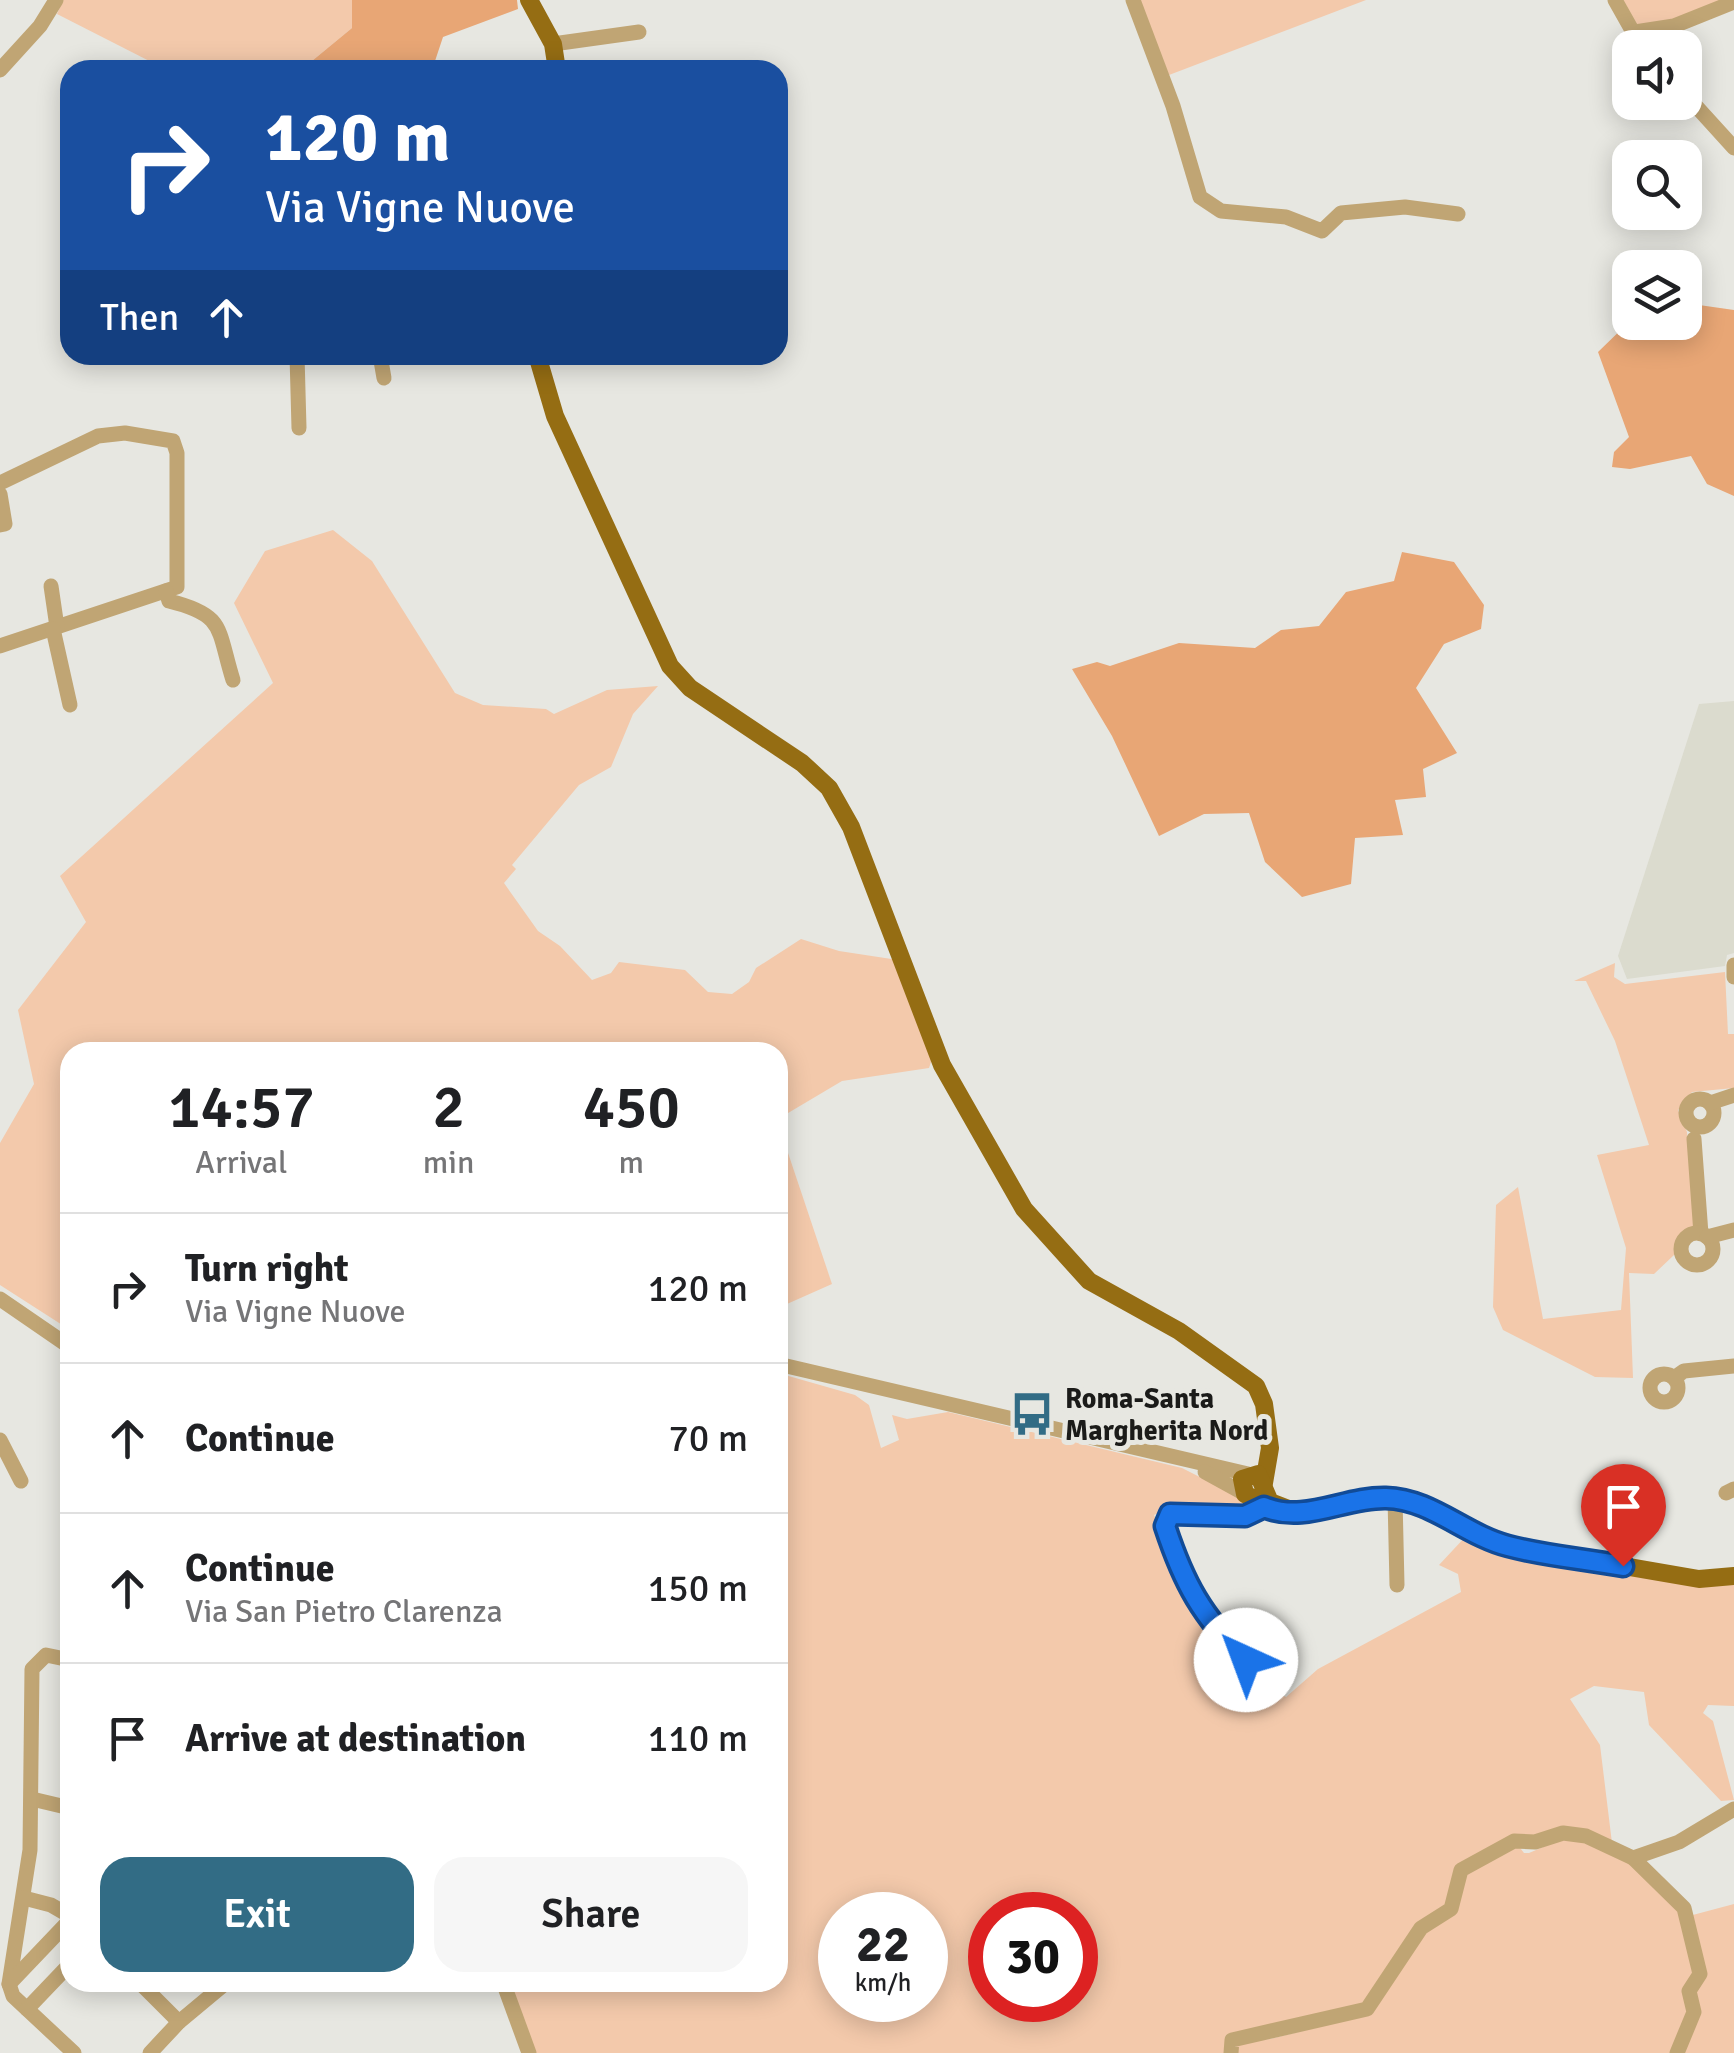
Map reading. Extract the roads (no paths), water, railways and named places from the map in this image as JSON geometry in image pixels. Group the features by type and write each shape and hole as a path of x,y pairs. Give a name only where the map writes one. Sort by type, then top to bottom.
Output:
{"main road":[{"path":"528,0 553,44 555,60"},
{"path":"540,365 554,416 670,666 690,688 817,774 841,806 942,1065 1030,1217 1090,1281 1166,1323 1228,1365 1261,1394 1268,1433 1255,1488 1286,1514 1334,1508 1364,1498 1395,1498 1435,1511 1508,1546 1699,1579 1734,1576"}],"street":[{"path":"0,70 40,26 56,0"},
{"path":"1133,0 1173,106 1200,197 1210,207 1286,217 1322,231 1341,212 1405,207 1458,214"},
{"path":"1616,0 1632,30"},
{"path":"1664,30 1734,2"},
{"path":"553,44 639,32"},
{"path":"1702,110 1734,148"},
{"path":"297,365 299,428"},
{"path":"382,365 384,378"},
{"path":"0,482 98,436 125,433 173,441 177,453 178,587 0,646"},
{"path":"0,494 5,524 0,525"},
{"path":"51,586 70,705"},
{"path":"166,591 169,601 204,610 214,620 233,680"},
{"path":"1734,965 1734,977"},
{"path":"1710,1103 1734,1096"},
{"path":"1694,1140 1704,1235 1734,1230"},
{"path":"0,1299 60,1339"},
{"path":"788,1366 1174,1458 1255,1488 1245,1516 1174,1513 1164,1521 1183,1581 1206,1616 1258,1671 1274,1680"},
{"path":"1674,1378 1684,1371 1734,1366"},
{"path":"0,1440 21,1481"},
{"path":"1395,1498 1398,1585"},
{"path":"60,1658 46,1655 32,1669 32,1799 24,1898 10,1984 13,1996 74,2053"},
{"path":"32,1799 60,1806"},
{"path":"1633,1858 1679,1842 1734,1809"},
{"path":"1230,2053 1232,2040 1367,2010 1421,1928 1451,1908 1462,1870 1514,1841 1534,1842 1563,1833 1586,1836 1633,1858 1684,1908 1700,1974 1690,1991 1694,2012 1677,2053"},
{"path":"24,1898 60,1910"},
{"path":"10,1984 60,1923"},
{"path":"27,2009 60,1974"},
{"path":"149,1992 178,2022"},
{"path":"150,2053 178,2022 216,1992"},
{"path":"507,1992 529,2053"}],"place":[{"name":"Roma-Santa Margherita Nord","path":"1032,1414"}]}
